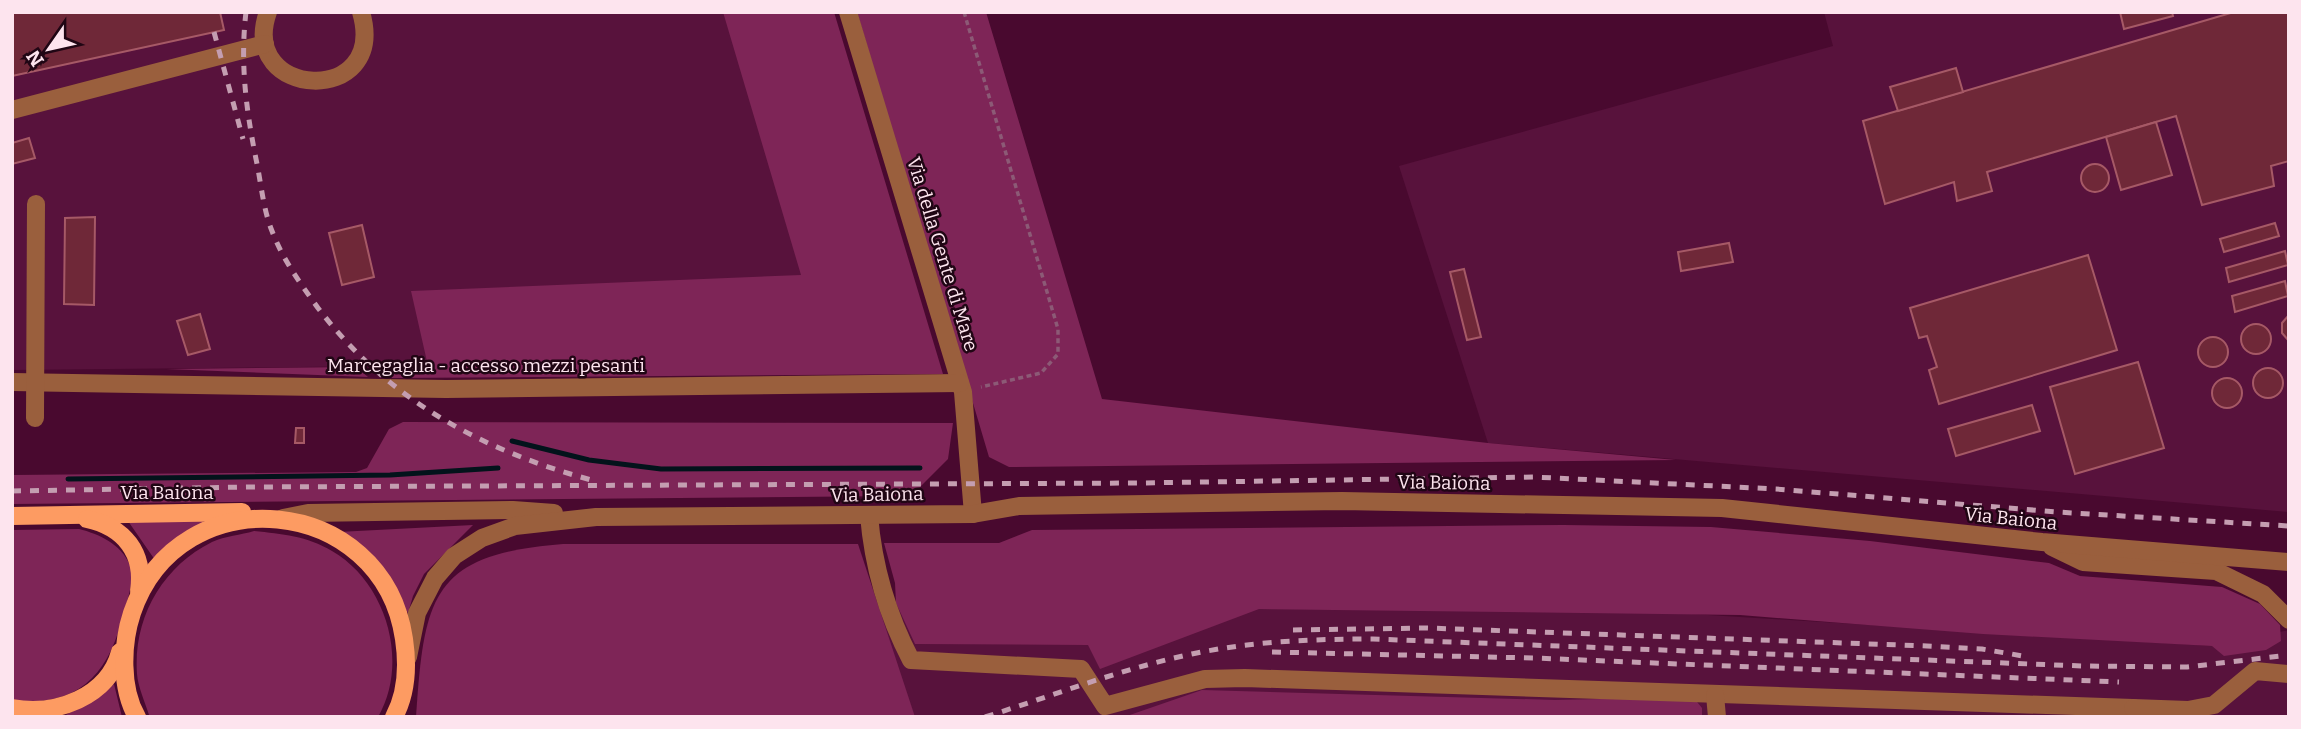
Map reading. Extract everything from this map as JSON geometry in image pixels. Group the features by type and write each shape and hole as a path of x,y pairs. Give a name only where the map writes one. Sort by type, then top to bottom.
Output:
{"main road":[{"name":"Via Baiona","path":"12,516 59,513 243,512 278,518"},
{"name":"Via Baiona","path":"59,513 103,523 128,541 142,572 138,597"},
{"path":"12,708 59,709 96,690 115,671 138,597 161,563 193,537 232,521 278,518 322,529 357,551 384,583 401,620 407,661 397,715"},
{"path":"127,628 124,671 137,717"}],"street":[{"path":"268,12 264,29 265,44 281,70 309,82 324,82 339,77 360,55 365,41 361,12"},
{"name":"Via della Gente di Mare","path":"848,12 962,387 973,513"},
{"path":"12,110 265,44"},
{"path":"35,418 36,204"},
{"name":"Marcegaglia - accesso mezzi pesanti","path":"12,382 446,389 962,387"},
{"name":"Via Baiona","path":"278,518 308,513 513,510 596,517 869,515 973,513 1019,506 1342,500 1723,508 2042,542 2289,562"},
{"path":"869,515 871,544 896,631 911,660 1081,669 1107,712 1205,679 1715,695 1915,708 2132,712 2188,710 2214,705 2255,670 2289,674"},
{"name":"Via Baiona","path":"407,661 417,613 435,578 454,556 482,538 515,526 596,517"},
{"path":"2042,542 2083,562 2216,571 2263,594 2289,620"},
{"path":"1715,695 1717,717"}],"path":[{"path":"962,387 1041,373 1058,354 1058,329 964,12"}],"shaded area":[{"path":"12,12 811,12 902,318 675,363 12,370"},
{"path":"723,12 834,12 943,374 392,378 380,367 428,366 411,291 801,275"},
{"path":"857,12 986,12 1102,399 1488,443 1676,460 1009,467 989,457"},
{"path":"1824,12 2289,12 2289,512 1488,443 1399,166 1833,46"},
{"path":"356,367 368,377 166,369"},
{"path":"403,422 953,423 948,459 917,490 901,496 12,504 12,475 356,472 367,468 389,429"},
{"path":"203,520 203,523 177,539 155,560 128,521"},
{"path":"473,525 424,574 408,613 390,581 338,532"},
{"path":"1563,525 1711,527 1870,541 2049,563 2080,576 2222,587 2260,604 2280,625 2281,641 2266,650 2224,656 2212,646 1983,634 1740,615 1259,609 1100,669 1088,645 915,644 896,603 895,583 884,543 999,543 1032,530"},
{"path":"79,529 109,541 121,551 130,565 130,588 118,634 100,669 88,682 73,692 36,701 12,701 12,530"},
{"path":"254,531 294,537 323,546 351,565 366,582 379,603 392,648 392,672 378,717 149,715 138,679 137,653 140,633 154,596 165,580 194,553 217,540"},
{"path":"563,544 858,544 915,717 416,717 424,640 431,612 443,589 461,571 486,558 519,549"},
{"path":"760,600 1259,609 1644,611 2212,646 2289,630 2289,717 538,717"},
{"path":"114,684 122,717 62,717 98,698"},
{"path":"1202,690 1555,700 1693,697 1702,708 1702,717 1124,717"}],"building":[{"path":"12,12 220,12 224,30 12,76"},
{"path":"2120,12 2172,12 2173,16 2124,29"},
{"path":"2234,12 2289,12 2289,161 2271,166 2274,186 2202,205 2176,116 1987,172 1992,191 1957,201 1954,182 1885,204 1863,121"},
{"path":"1956,68 1963,92 1898,111 1890,87"},
{"path":"2156,122 2172,175 2121,190 2106,137"},
{"path":"29,138 35,158 12,164 12,143"},
{"path":"2095,164 2105,168 2109,178 2105,188 2095,192 2085,188 2081,178 2085,168"},
{"path":"95,217 94,305 64,304 65,218"},
{"path":"2275,223 2279,236 2224,252 2220,239"},
{"path":"362,225 374,277 342,285 329,233"},
{"path":"1729,243 1733,262 1681,271 1678,252"},
{"path":"2285,251 2288,265 2229,282 2226,268"},
{"path":"2088,255 2117,350 1939,404 1929,370 1937,367 1927,336 1919,338 1910,308"},
{"path":"1464,269 1481,337 1467,340 1450,272"},
{"path":"2285,281 2288,296 2235,312 2232,296"},
{"path":"200,314 210,349 188,355 177,321"},
{"path":"2289,315 2289,341 2282,333 2282,323"},
{"path":"2256,324 2262,325 2270,333 2270,345 2262,353 2256,354 2250,353 2242,345 2241,339 2242,333 2250,325"},
{"path":"2213,337 2219,338 2227,346 2227,358 2219,366 2213,367 2207,366 2199,358 2198,352 2199,346 2207,338"},
{"path":"2138,362 2164,448 2075,474 2050,387"},
{"path":"2268,368 2274,369 2282,377 2282,389 2274,397 2268,398 2262,397 2254,389 2253,383 2254,377 2262,369"},
{"path":"2227,378 2233,379 2241,387 2241,399 2233,407 2227,408 2221,407 2213,399 2212,393 2213,387 2221,379"},
{"path":"2032,405 2040,431 1956,456 1948,429"},
{"path":"296,428 304,428 304,443 295,443"}],"waterway":[{"path":"512,441 589,460 661,469 920,468"},
{"path":"68,479 390,475 498,468"}],"railway":[{"path":"246,12 245,86 266,214 281,252 318,308 375,370 407,396 441,418 514,454 595,481"},
{"path":"214,32 243,139"},
{"path":"12,491 249,487 1138,483 1534,477 1776,489 2057,512 2289,526"},
{"path":"1293,630 1427,628 1927,646 1982,649 2023,656"},
{"path":"985,717 1123,672 1179,657 1248,645 1310,640 1373,639 2083,666 2187,667 2289,655"},
{"path":"1272,652 1533,658 2119,682"}]}
